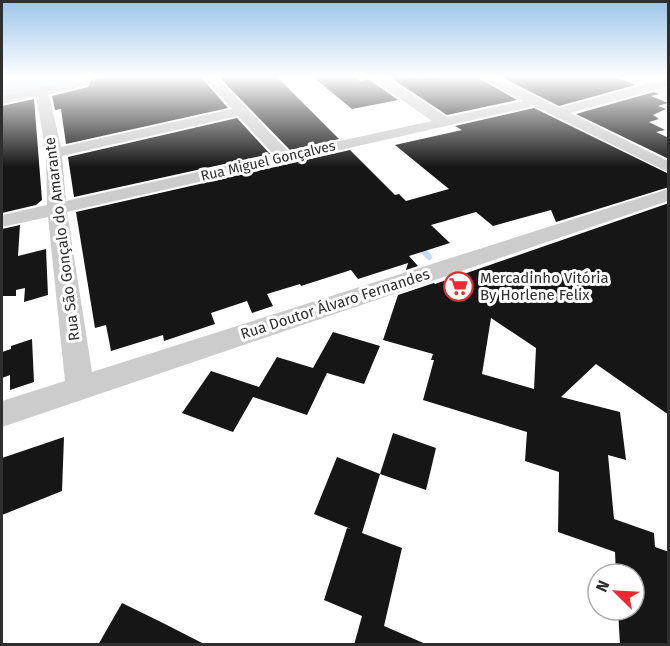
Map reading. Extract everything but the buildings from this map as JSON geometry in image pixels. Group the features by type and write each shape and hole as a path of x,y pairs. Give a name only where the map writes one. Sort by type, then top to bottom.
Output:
{"street":[{"name":"Rua São Gonçalo do Amarante","path":"45,106 54,153 57,209 80,388"},
{"path":"237,106 285,157"},
{"path":"420,106 444,122"},
{"name":"Rua Miguel Gonçalves","path":"2,221 516,106"},
{"path":"545,106 669,167"},
{"path":"559,112 580,106"},
{"path":"54,153 242,111"},
{"name":"Rua Doutor Álvaro Fernandes","path":"2,414 669,195"}],"waterway":[{"path":"418,245 429,257"}],"place":[{"name":"Mercadinho Vitória By Horlene Felix","path":"459,287"}]}
